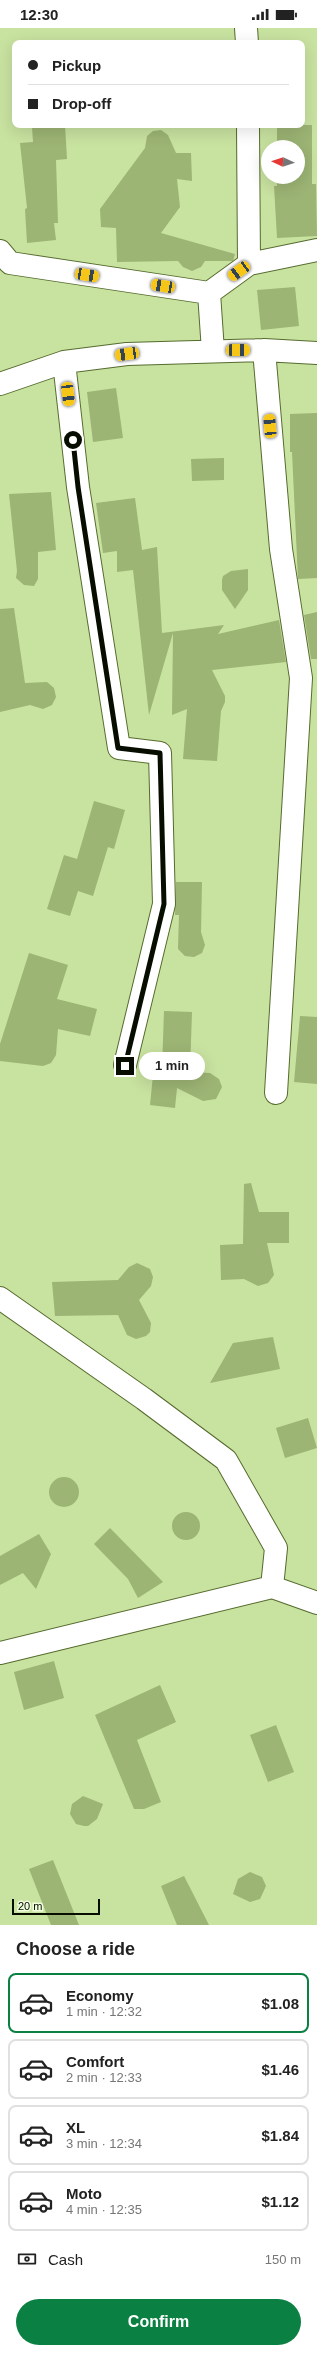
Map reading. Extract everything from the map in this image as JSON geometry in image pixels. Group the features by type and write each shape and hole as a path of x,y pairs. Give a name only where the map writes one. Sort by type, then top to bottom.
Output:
{"street":[{"path":"246,28 247,40"},
{"path":"248,128 250,264"},
{"path":"0,251 10,263 209,293 250,264 317,250"},
{"path":"209,293 213,351"},
{"path":"264,350 282,549 301,678 276,1094"},
{"path":"0,384 64,362 127,354 264,350 317,353"},
{"path":"64,362 78,487 118,748 160,753 164,904 125,1066"},
{"path":"0,1298 144,1399 226,1460 276,1548 272,1587"},
{"path":"0,1652 272,1587 317,1603"}],"building":[{"path":"305,125 312,125 312,184 316,184 317,236 277,238 274,186 277,186 277,184 305,184 305,140 277,140 277,128 305,128"},
{"path":"32,128 65,128 67,159 56,160 58,223 54,223 56,240 27,243 25,209 27,208 20,143 33,142"},
{"path":"161,130 168,135 176,153 191,153 192,181 177,179 180,207 161,233 235,254 233,261 205,261 201,267 192,271 183,267 178,261 117,262 116,228 101,227 100,209 145,148 147,136 153,131"},
{"path":"295,287 299,326 261,330 257,290"},
{"path":"116,388 123,438 93,442 87,392"},
{"path":"317,413 317,578 298,579 292,452 290,452 290,414"},
{"path":"224,458 224,480 192,481 191,459"},
{"path":"51,492 56,550 38,552 38,579 34,586 24,585 16,578 17,571 9,494"},
{"path":"135,498 142,550 157,547 162,633 224,625 218,634 279,620 286,662 212,670 225,696 225,702 221,711 217,761 183,759 187,709 172,715 173,633 149,715 133,570 117,572 117,551 103,553 96,503"},
{"path":"248,569 248,590 235,609 222,590 223,576 231,571"},
{"path":"14,608 25,683 47,682 54,688 56,697 52,705 43,709 30,705 0,712 0,609"},
{"path":"317,612 317,659 311,659 304,615"},
{"path":"94,801 125,810 114,849 108,847 93,896 78,891 70,916 47,909 64,855 77,859"},
{"path":"176,882 202,882 201,932 205,945 202,953 194,957 185,956 178,949 179,915 175,915"},
{"path":"29,953 68,965 57,999 97,1009 90,1036 58,1029 56,1055 51,1063 43,1066 0,1061 0,1044"},
{"path":"164,1011 192,1012 190,1072 210,1073 219,1079 222,1087 216,1099 203,1101 177,1088 175,1108 150,1105 153,1075 142,1070 162,1069"},
{"path":"300,1016 317,1017 317,1084 294,1082"},
{"path":"251,1183 259,1212 289,1212 289,1243 267,1243 274,1275 268,1283 258,1286 244,1279 221,1280 220,1245 243,1244 244,1184"},
{"path":"137,1263 150,1269 153,1277 151,1286 139,1300 151,1323 150,1332 146,1336 136,1339 127,1335 118,1315 55,1316 52,1282 118,1280 129,1267"},
{"path":"273,1337 280,1369 210,1383 233,1343"},
{"path":"308,1418 317,1448 285,1458 276,1428"},
{"path":"64,1477 70,1478 78,1486 78,1498 70,1506 64,1507 58,1506 50,1498 49,1492 50,1486 58,1478"},
{"path":"186,1512 196,1516 200,1526 196,1536 186,1540 176,1536 172,1526 176,1516"},
{"path":"110,1528 163,1582 138,1598 128,1579 94,1544"},
{"path":"39,1534 51,1554 36,1589 23,1573 0,1585 0,1556"},
{"path":"54,1661 64,1698 24,1710 14,1672"},
{"path":"160,1685 176,1722 137,1740 161,1802 144,1809 134,1809 95,1715"},
{"path":"276,1725 294,1772 268,1782 250,1735"},
{"path":"83,1796 103,1804 97,1819 88,1826 76,1824 70,1814 72,1804"},
{"path":"53,1860 79,1925 51,1925 29,1869"},
{"path":"250,1872 262,1877 266,1886 260,1899 250,1902 233,1894 238,1879"},
{"path":"184,1876 209,1925 177,1925 161,1886"}],"route":[{"path":"73,440 78,487 118,748 160,753 164,904 125,1066"}]}
